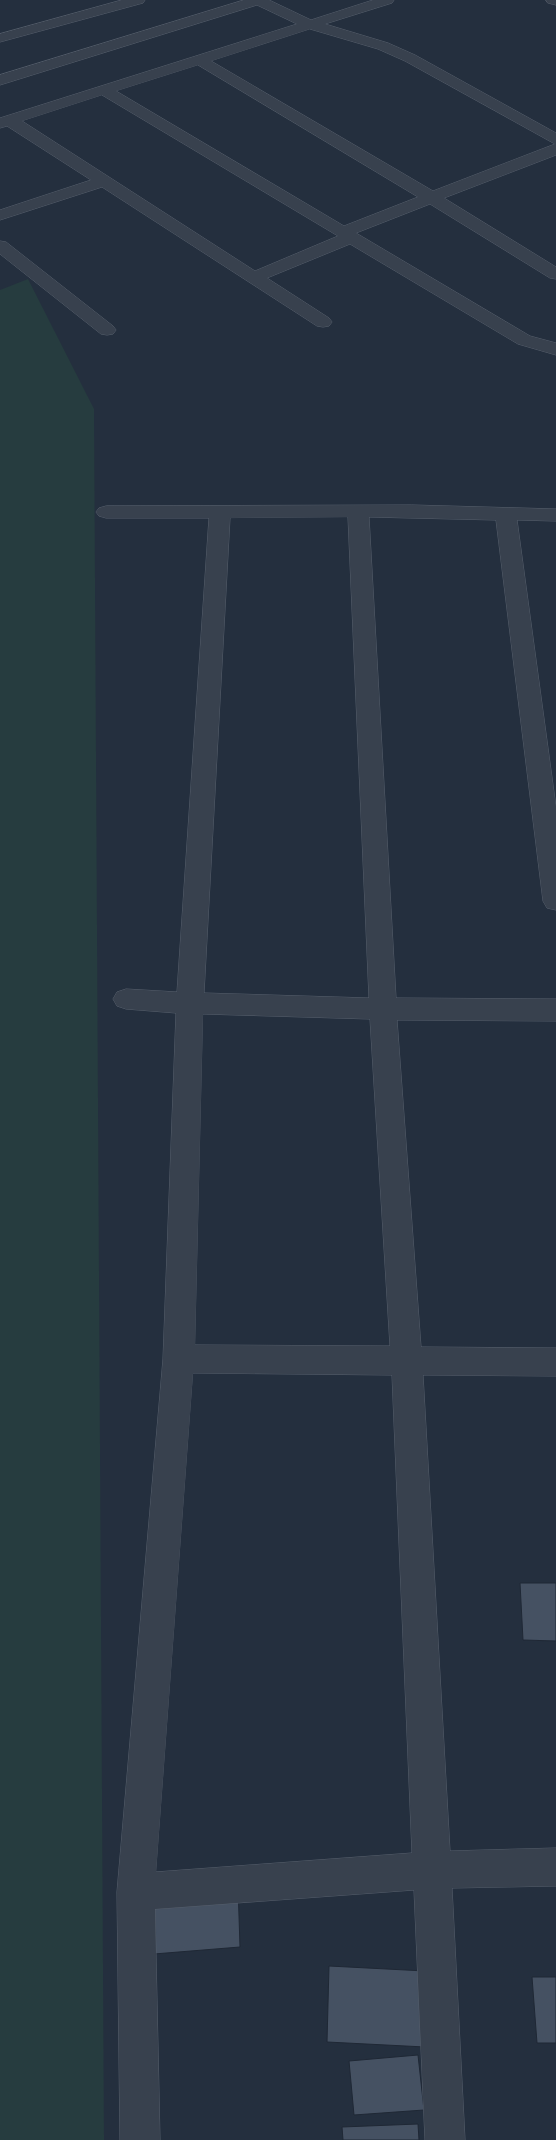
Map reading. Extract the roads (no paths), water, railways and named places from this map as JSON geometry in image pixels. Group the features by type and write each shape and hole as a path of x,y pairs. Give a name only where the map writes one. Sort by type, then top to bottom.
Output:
{"street":[{"path":"0,38 138,0"},
{"path":"0,80 258,0 309,24 383,46 410,58 556,140"},
{"path":"4,122 387,0"},
{"path":"198,59 556,274"},
{"path":"104,90 524,340 556,349"},
{"path":"4,122 104,181 323,322"},
{"path":"252,278 432,198 556,149"},
{"path":"0,215 104,181"},
{"path":"0,246 107,330"},
{"path":"106,512 412,511 556,515"},
{"path":"140,2140 136,1892 179,1359 190,1004 220,512"},
{"path":"358,512 383,1009 406,1362 445,2140"},
{"path":"506,514 556,901"},
{"path":"126,1000 190,1004 383,1009 556,1010"},
{"path":"179,1359 556,1362"},
{"path":"136,1892 431,1870 556,1867"}]}
